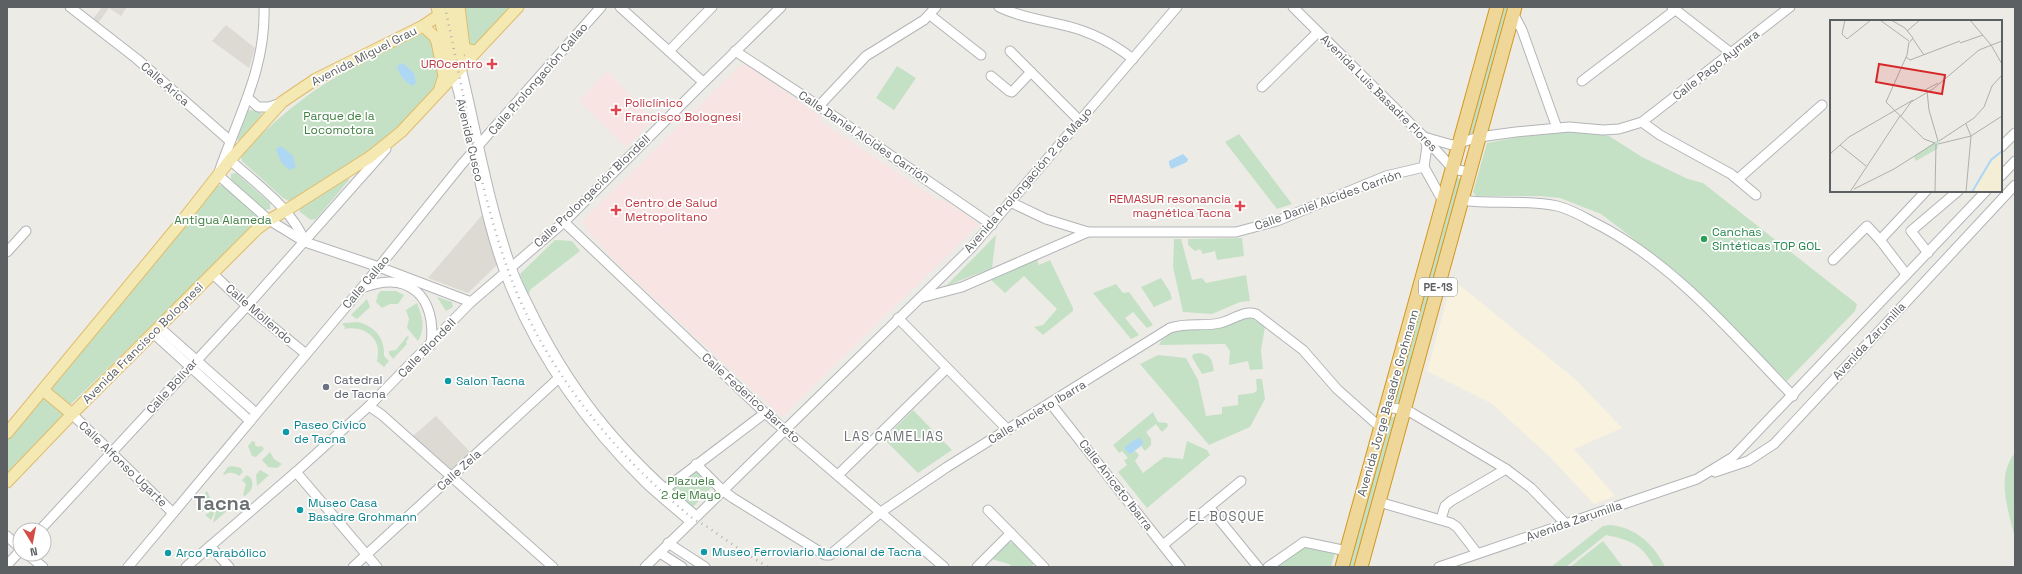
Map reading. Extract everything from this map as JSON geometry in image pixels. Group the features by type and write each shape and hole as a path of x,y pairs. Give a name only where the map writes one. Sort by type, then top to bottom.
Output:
{"highway":[{"name":"Avenida Jorge Basadre Grohmann","path":"1342,567 1444,203 1497,7"},
{"name":"Avenida Jorge Basadre Grohmann","path":"1361,567 1514,10"}],"main road":[{"path":"285,211 370,157 401,132 518,7"},
{"path":"447,9 464,47 468,50 476,51"},
{"name":"Avenida Miguel Grau","path":"230,160 282,102 316,79 423,26 447,9"},
{"name":"Avenida Cusco","path":"447,9 457,72"},
{"path":"423,26 435,37 437,42 444,76 440,91"},
{"path":"7,433 230,160"},
{"name":"Avenida Francisco Bolognesi","path":"7,482 72,414 212,274 269,220 285,211"},
{"path":"42,390 72,414"}],"street":[{"name":"Calle Arica","path":"70,7 137,59 230,140"},
{"path":"264,7 264,38 260,60 248,98 230,140 218,175 269,220 305,242 379,267 471,302"},
{"name":"Calle Prolongación Callao","path":"476,150 601,7"},
{"path":"620,7 703,82"},
{"path":"669,51 712,7"},
{"name":"Calle Prolongación Blondell","path":"508,271 564,222 703,82 781,7"},
{"path":"819,106 866,56 930,15 936,7"},
{"path":"999,7 1032,20 1067,26 1091,34 1133,59"},
{"name":"Avenida Prolongación 2 de Mayo","path":"645,567 971,248 1177,7"},
{"name":"Avenida Luis Basadre Flores","path":"1293,7 1424,137 1453,169"},
{"name":"Calle Pago Aymara","path":"1642,122 1790,7"},
{"path":"1582,81 1674,9 1731,53"},
{"path":"1514,10 1557,128"},
{"path":"930,15 981,55"},
{"path":"1262,87 1318,32"},
{"path":"1010,51 1079,120"},
{"name":"Calle Daniel Alcídes Carrión","path":"735,52 819,106 992,225"},
{"name":"Avenida Cusco","path":"457,72 508,271 534,336 562,375 600,422 661,492 693,519"},
{"path":"991,76 1009,92 1012,92 1031,72"},
{"path":"248,98 258,107 269,107 282,102"},
{"path":"1738,179 1822,105"},
{"path":"1424,137 1443,144 1452,145 1479,137 1516,132 1569,127 1603,130 1619,128 1642,122 1660,135 1738,179 1756,195"},
{"path":"305,242 401,132"},
{"path":"2002,146 2015,133"},
{"path":"1424,137 1426,146 1424,167 1444,203"},
{"path":"230,140 230,160 285,211 300,229 305,242"},
{"name":"Calle Callao","path":"128,567 379,267 462,164 476,150"},
{"path":"2002,175 2015,161"},
{"name":"Calle Daniel Alcídes Carrión","path":"1010,202 1051,221 1088,232 1236,232 1252,229 1277,221 1386,176 1424,167"},
{"path":"1453,169 1469,172"},
{"name":"Avenida Zarumilla","path":"1708,473 1738,466 1757,456 1774,444 2015,185"},
{"path":"1880,240 1925,192"},
{"path":"1928,253 1911,231 1957,192"},
{"name":"Avenida Zarumilla","path":"1439,567 1697,479 1733,457 1793,396 1906,274 1928,253 1985,192"},
{"path":"1461,200 1476,202 1545,204 1559,207 1581,215 1632,243 1696,298 1793,396"},
{"name":"Calle Federico Barreto","path":"564,222 765,413 882,512 944,567"},
{"path":"1833,260 1867,226 1880,240 1906,274"},
{"path":"7,252 26,231"},
{"name":"Calle Daniel Alcídes Carrión","path":"919,298 962,288 1088,232"},
{"name":"Calle Bolívar","path":"47,522 192,363 247,306 305,242"},
{"name":"Calle Blondell","path":"186,567 296,472 369,406 431,345 471,302 508,271"},
{"name":"Calle Mollendo","path":"212,274 247,306 306,354"},
{"path":"360,289 372,284 397,282 416,290 426,302 430,312 432,331 431,345"},
{"name":"Calle Ancieto Ibarra","path":"696,464 722,490 825,555 830,555 882,512 966,454 1051,404 1170,328 1185,324 1203,325 1221,323 1249,312 1256,314 1303,350 1337,389 1381,428"},
{"path":"898,318 1008,430"},
{"path":"156,330 253,417"},
{"path":"838,476 947,368"},
{"name":"Calle Zela","path":"353,567 562,375"},
{"name":"Calle Aniceto Ibarra","path":"1051,404 1180,567"},
{"path":"369,406 382,415 553,567"},
{"path":"1387,407 1405,410 1506,469 1531,488 1566,524"},
{"path":"661,492 765,413"},
{"name":"Calle Alfonso Ugarte","path":"72,414 173,513"},
{"path":"1441,519 1445,506 1451,501 1506,469"},
{"path":"296,472 365,556 376,567"},
{"path":"1163,545 1241,482"},
{"path":"1379,502 1441,519 1457,527 1477,553"},
{"path":"1209,507 1258,567"},
{"path":"988,510 1044,567"},
{"path":"977,567 1011,533"},
{"path":"1268,567 1304,542 1347,551"},
{"path":"668,543 705,567"},
{"path":"210,546 229,567"},
{"path":"660,553 682,567"}],"shaded area":[{"path":"102,7 127,7 121,16 109,8 98,23 93,19"},
{"path":"226,25 255,48 249,68 212,41"},
{"path":"741,65 748,66 757,72 820,116 818,119 941,202 943,199 979,224 782,417 625,271 591,235 582,221"},
{"name":"Policlínico Francisco Bolognesi","path":"607,71 654,119 626,147 579,101"},
{"path":"483,214 498,264 468,293 428,278"},
{"path":"1457,283 1575,379 1622,428 1574,449 1615,496 1594,504 1549,456 1491,403 1427,371 1448,296 1445,295"},
{"path":"436,416 470,452 451,469 413,436"}],"green space":[{"path":"465,7 511,7 475,46 468,45"},
{"path":"1502,7 1510,7 1474,133 1470,134 1468,130"},
{"name":"Parque de la Locomotora","path":"424,34 432,37 441,73 437,85 403,122 372,150 294,200 289,201 283,198 242,161 241,156 244,151 277,120 310,94 364,61 409,39"},
{"path":"897,66 916,78 894,110 876,98"},
{"path":"246,111 260,111 262,114 241,140 237,140"},
{"name":"Canchas Sintéticas TOP GOL","path":"1552,131 1591,132 1609,136 1642,157 1688,179 1703,183 1857,304 1855,311 1787,381 1677,272 1601,214 1560,198 1539,196 1476,196 1473,192 1487,143"},
{"path":"1239,134 1292,204 1277,209 1225,142"},
{"path":"236,173 270,203 270,209 265,210 231,180 231,174"},
{"path":"348,178 349,180 316,219 311,220 300,212 299,208"},
{"path":"1456,178 1461,179 1461,182 1401,400 1399,403 1395,402 1393,399"},
{"name":"Antigua Alameda","path":"222,185 260,215 259,221 70,405 67,405 51,390 50,386 217,186"},
{"path":"996,235 992,268 946,286"},
{"path":"1242,238 1244,256 1217,260 1215,251 1203,254 1200,249 1195,251 1188,245 1188,239"},
{"path":"1174,239 1181,239 1192,280 1202,278 1206,283 1246,275 1250,301 1240,302 1212,314 1183,312 1173,267"},
{"path":"555,240 572,241 580,251 531,289 528,295 520,274"},
{"path":"1036,257 1039,265 1050,260 1073,308 1073,311 1043,335 1034,327 1043,325 1057,309 1024,276 1005,293 990,279"},
{"path":"1161,278 1170,292 1172,299 1154,307 1141,287"},
{"path":"1116,284 1123,293 1129,292 1153,325 1147,328 1133,312 1125,318 1139,335 1131,339 1093,293"},
{"path":"381,291 396,291 404,295 398,304 390,304 382,308 376,302 378,294"},
{"path":"437,297 452,302 453,307 446,311"},
{"path":"367,299 370,307 357,319 351,315"},
{"path":"417,303 422,317 423,327 418,341 407,328 409,319 406,310"},
{"path":"1249,316 1265,327 1261,350 1263,369 1250,370 1248,361 1229,365 1230,351 1225,344 1159,345 1161,341 1179,327"},
{"path":"357,322 369,326 381,338 384,356 389,361 384,367 377,361 377,346 371,335 359,329 344,329 345,327 342,324"},
{"path":"407,336 409,337 406,342 407,344 393,359 389,354 389,351 396,350"},
{"path":"1200,353 1211,359 1214,371 1202,374 1192,357 1193,354"},
{"path":"1158,355 1186,358 1198,380 1206,416 1222,414 1222,407 1238,405 1238,395 1254,393 1257,390 1256,379 1262,379 1265,399 1250,427 1209,445 1140,364"},
{"path":"44,397 65,415 7,475 7,440"},
{"path":"913,410 952,450 918,473 884,439"},
{"path":"1153,412 1158,422 1167,423 1168,426 1162,432 1156,424 1146,432 1151,439 1151,445 1145,451 1141,446 1142,445 1125,447 1125,449 1131,454 1135,451 1139,455 1135,461 1143,473 1164,457 1183,459 1187,441 1207,450 1210,455 1147,508 1118,472 1127,465 1124,460 1128,458 1122,451 1119,453 1113,445"},
{"path":"1391,417 1395,417 1397,422 1356,567 1346,567"},
{"path":"252,441 255,442 255,445 258,447 262,446 264,449 256,457 252,456 248,446"},
{"path":"270,452 274,459 282,464 277,468 268,467 262,460"},
{"path":"2015,453 2015,539 2007,506 2005,483 2009,462"},
{"path":"232,466 241,468 243,472 239,476 232,473 223,474 228,467"},
{"path":"260,470 269,475 257,486 256,475"},
{"name":"Plazuela 2 de Mayo","path":"695,470 712,487 693,507 690,507 672,490 671,485"},
{"path":"247,475 251,478 252,486 251,490 245,496 243,495 246,484 242,480"},
{"path":"207,491 214,504 227,511 213,523 216,511 213,506 208,503 195,505"},
{"path":"205,504 213,508 214,514 211,520 205,515 210,512 209,508 205,505 203,506 206,509 202,512 198,508"},
{"path":"1611,525 1628,530 1643,538 1650,544 1665,567 1654,567 1645,553 1629,541 1606,535 1566,567 1551,567 1603,526"},
{"path":"1603,541 1623,567 1570,567"},
{"path":"1008,542 1015,544 1034,564 1031,567 1012,567 1009,564 991,559"},
{"path":"1305,547 1335,552 1331,567 1277,567"}],"water":[{"path":"403,63 414,73 416,83 412,86 402,78 398,69 397,66"},
{"path":"281,146 293,156 296,167 290,170 283,164 276,149"},
{"path":"1183,154 1188,159 1187,162 1171,169 1169,161"},
{"path":"1140,438 1143,442 1142,445 1131,454 1128,453 1125,447 1134,440"}],"railway":[{"path":"445,7 472,139 497,238 522,306 540,340 560,373 583,406 634,465 691,517 768,567"}],"place":[{"name":"UROcentro","path":"492,64"},
{"name":"Policlínico Francisco Bolognesi","path":"616,110"},
{"name":"REMASUR resonancia magnética Tacna","path":"1240,206"},
{"name":"Centro de Salud Metropolitano","path":"616,210"},
{"name":"Canchas Sintéticas TOP GOL","path":"1704,239"},
{"name":"Salon Tacna","path":"448,381"},
{"name":"Catedral de Tacna","path":"326,387"},
{"name":"Paseo Cívico de Tacna","path":"286,432"},
{"name":"Museo Casa Basadre Grohmann","path":"300,510"},
{"name":"Museo Ferroviario Nacional de Tacna","path":"704,552"},
{"name":"Arco Parabólico","path":"168,553"}],"district":[{"name":"LAS CAMELIAS","path":"894,436"},
{"name":"Tacna","path":"222,503"},
{"name":"EL BOSQUE","path":"1227,516"}]}
